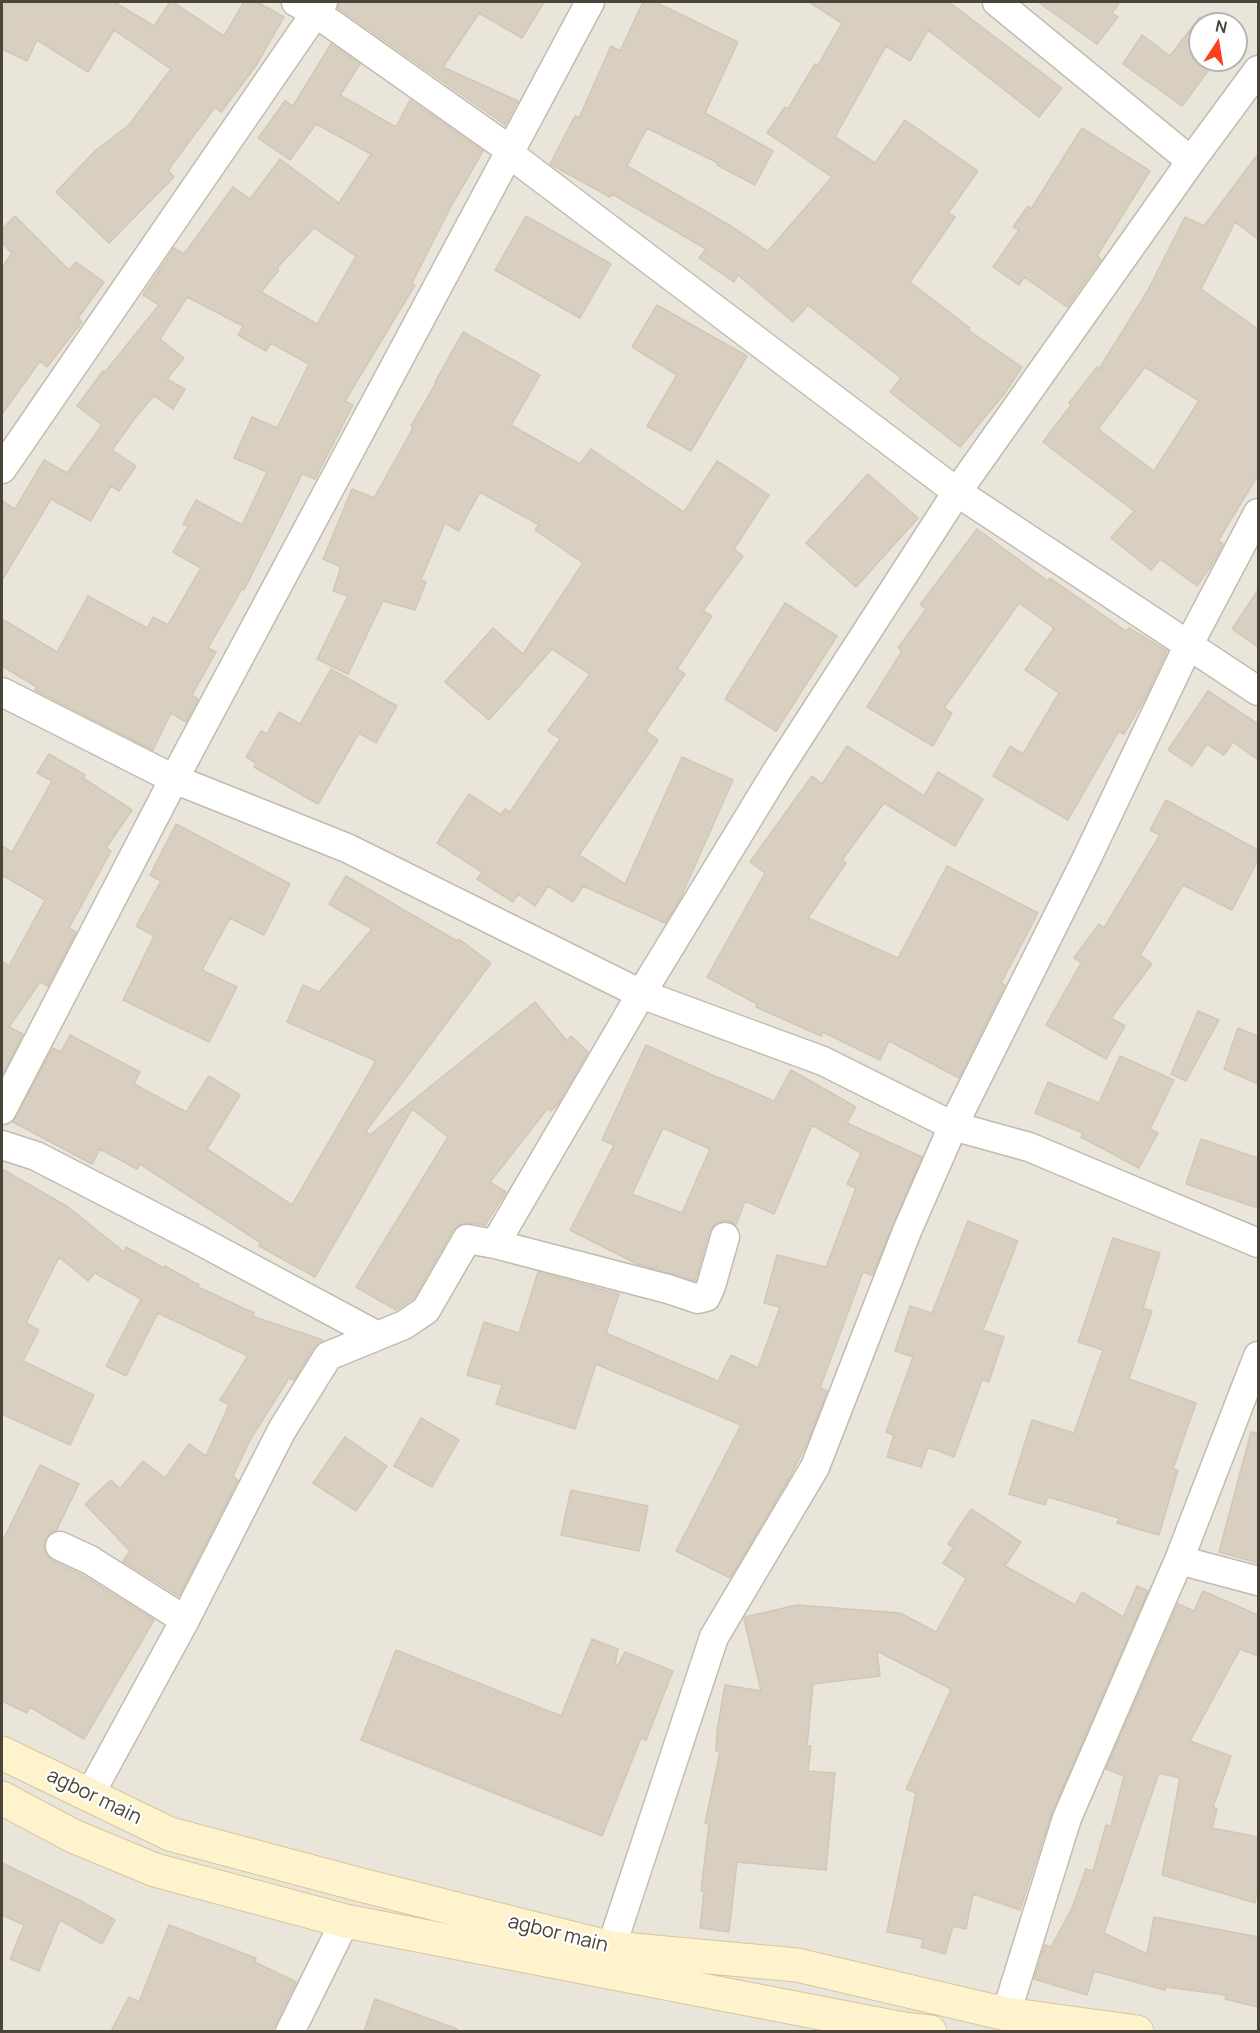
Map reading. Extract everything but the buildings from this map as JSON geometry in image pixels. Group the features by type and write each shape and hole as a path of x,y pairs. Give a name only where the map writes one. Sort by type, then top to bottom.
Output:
{"main road":[{"name":"agbor main","path":"2,1753 170,1834 611,1948 796,1965 1006,2014 1137,2031"},
{"name":"agbor main","path":"2,1797 73,1836 154,1870 345,1921 912,2030"},
{"path":"792,2007 790,1989 796,1965"}],"street":[{"path":"2,1110 174,779 590,2"},
{"path":"996,2 1191,162"},
{"path":"4,460 312,5 510,150 515,158 957,492 1258,691"},
{"path":"495,1244 641,994 777,771 957,492 1258,70"},
{"path":"611,1948 714,1637 814,1467 907,1231 953,1126 1085,862 1189,644 1258,513"},
{"path":"2,692 174,779 347,848 641,994 824,1061 953,1126 1029,1147 1258,1243"},
{"path":"2,1144 36,1156 376,1335"},
{"path":"89,1796 185,1620 282,1430 328,1356 404,1325 426,1310 467,1239 495,1244 668,1289 698,1299 706,1297 725,1237"},
{"path":"1006,2014 1067,1818 1179,1560 1258,1356"},
{"path":"60,1546 90,1560 185,1620"},
{"path":"1179,1560 1258,1581"},
{"path":"290,2031 345,1921"}],"shaded area":[{"path":"2,2 1258,2 1258,2031 2,2031"}]}
